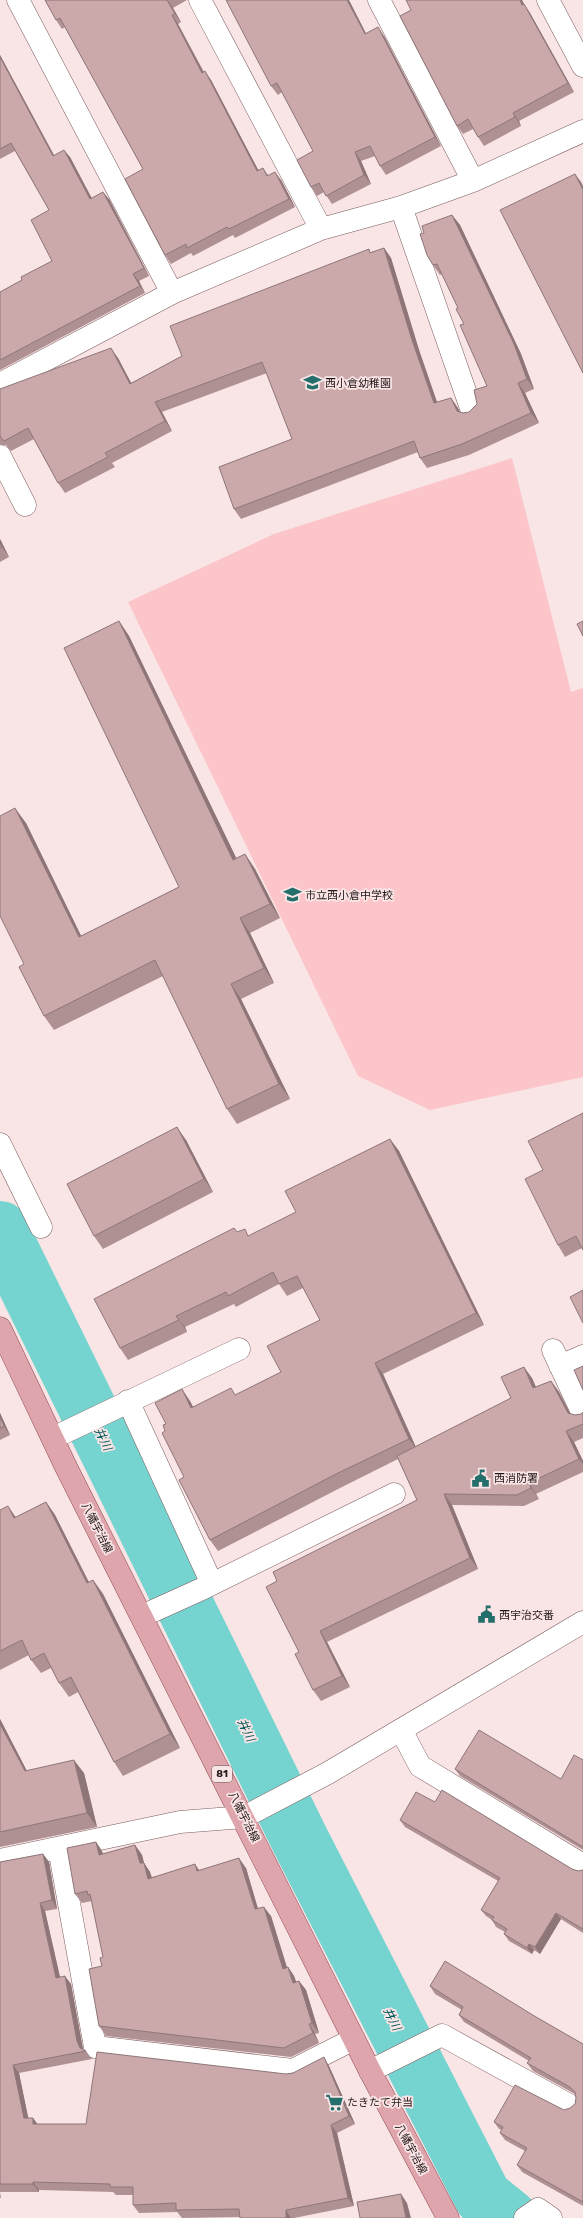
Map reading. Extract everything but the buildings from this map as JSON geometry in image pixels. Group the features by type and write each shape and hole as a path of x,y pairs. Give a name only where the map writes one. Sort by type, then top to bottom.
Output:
{"main road":[{"name":"八幡宇治線","path":"0,1328 53,1438 245,1817 370,2071 448,2218"}],"street":[{"path":"18,0 172,293"},
{"path":"200,0 321,229"},
{"path":"379,0 473,181"},
{"path":"548,0 583,66"},
{"path":"0,384 172,293 321,229 401,207 473,181 583,131"},
{"path":"401,207 472,411"},
{"path":"0,456 25,505"},
{"path":"0,1144 41,1227"},
{"path":"53,1438 239,1349"},
{"path":"583,1356 556,1358 583,1414"},
{"path":"124,1403 208,1586"},
{"path":"142,1616 208,1586 394,1494"},
{"path":"0,1860 180,1822 245,1817 401,1730 583,1622"},
{"path":"401,1730 420,1766 583,1865"},
{"path":"60,1848 95,2047 293,2070 354,2039"},
{"path":"370,2071 442,2035 569,2105"},
{"path":"526,2217 538,2209 551,2218"}],"shaded area":[{"path":"512,458 571,692 583,688 583,1077 430,1110 358,1076 128,602 274,534"}],"waterway":[{"name":"井川","path":"0,1230 301,1842 483,2197 509,2218"}],"place":[{"name":"西小倉幼稚園","path":"312,383"},
{"name":"市立西小倉中学校","path":"292,895"},
{"name":"西消防署","path":"481,1478"},
{"name":"西宇治交番","path":"486,1615"},
{"name":"たきたて弁当","path":"334,2102"}]}
